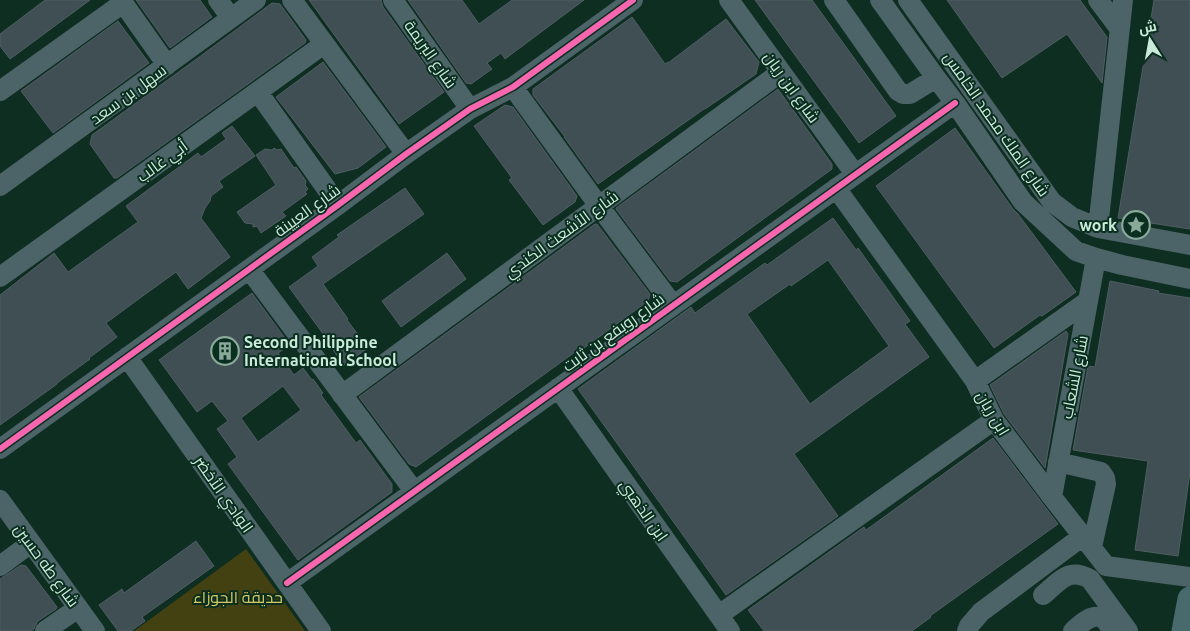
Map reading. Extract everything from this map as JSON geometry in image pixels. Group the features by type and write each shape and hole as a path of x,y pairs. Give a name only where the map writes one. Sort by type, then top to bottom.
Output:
{"main road":[{"path":"1184,631 1190,599"}],"street":[{"path":"218,0 231,18"},
{"name":"سهل بن سعد","path":"0,186 256,0"},
{"path":"292,0 406,154"},
{"name":"شارع البريمة","path":"393,0 470,109"},
{"name":"شارع العيينة","path":"0,449 406,154 470,109 513,87 633,0"},
{"name":"شارع ابن ريان","path":"729,0 855,174"},
{"path":"834,0 898,91 903,94 910,94 936,78"},
{"name":"شارع الملك محمد الخامس","path":"880,0 955,102 1023,202 1076,251 1122,265 1190,279"},
{"name":"شارع الملك محمد الخامس","path":"908,0 1052,202 1072,217 1098,228 1190,245"},
{"path":"1098,0 1119,28"},
{"path":"1098,228 1123,0"},
{"path":"0,92 122,1 167,65"},
{"name":"أبي غالب","path":"0,276 324,44"},
{"name":"شارع الأشعث الكندي","path":"342,395 781,72"},
{"path":"513,87 673,305"},
{"path":"258,92 338,204"},
{"name":"شارع رويفع بن ثابت","path":"287,583 955,102"},
{"name":"ابن ريان","path":"836,188 975,381 994,420 1106,566 1190,577"},
{"path":"1156,272 1164,240"},
{"name":"شارع الشعاب","path":"1052,497 1096,258"},
{"path":"250,269 414,491"},
{"path":"975,381 1088,301"},
{"name":"الوادي الأخضر","path":"127,357 321,631"},
{"name":"ابن الذهبي","path":"558,388 724,623"},
{"path":"724,623 994,420"},
{"path":"967,631 981,612 1087,542 1106,484 1105,478 1101,472 1058,462"},
{"name":"شارع طه حسين","path":"0,500 95,631"},
{"path":"0,566 31,543"},
{"path":"1043,595 1067,575 1077,574 1084,576 1090,579 1128,631"},
{"path":"46,631 78,608"},
{"path":"1072,631 1094,617 1100,617 1104,620 1112,631"}],"green space":[{"name":"حديقة الجوزاء","path":"246,549 305,631 134,631"}],"building":[{"path":"45,0 90,0 10,59 0,46 0,34"},
{"path":"136,0 200,0 212,17 170,48"},
{"path":"309,0 381,0 383,7 444,92 399,124"},
{"path":"408,0 462,0 479,24 512,0 584,0 505,59 501,53 487,63 492,69 471,84 466,83"},
{"path":"755,0 812,0 896,116 859,143"},
{"path":"947,0 1080,0 1107,37 1102,83 1067,34 1002,78"},
{"path":"1154,0 1190,0 1190,229 1118,218"},
{"path":"272,3 280,4 306,40 305,43 117,178 114,178 90,144 92,135"},
{"path":"632,17 665,64 726,19 759,62 756,74 598,184 533,95 533,89"},
{"path":"118,21 149,63 53,133 21,91"},
{"path":"323,62 386,147 358,168 335,174 276,97"},
{"path":"778,89 832,164 832,169 677,282 670,281 616,208"},
{"path":"505,105 513,107 577,196 575,202 543,225 509,180 512,178 474,126"},
{"path":"232,126 255,156 219,181 223,187 211,196 201,218 230,257 188,289 176,272 140,298 106,323 117,337 0,425 0,295 54,253 68,272 138,222 126,206 198,153 201,157 226,139 222,133"},
{"path":"955,128 1076,292 994,348 876,186"},
{"path":"274,148 277,150 281,149 294,168 296,167 306,181 305,185 308,189 305,192 307,194 282,212 286,216 261,233 257,226 253,227 253,224 245,223 237,212 276,185 256,155 265,149 272,150"},
{"path":"405,188 424,214 323,284 368,348 344,365 289,287 318,266 312,257 339,237 337,235"},
{"path":"833,218 856,250 858,248 910,321 905,324 929,357 794,454 838,516 726,595 578,389 691,307 695,313 765,263 767,265","holes":["828,260 889,346 810,404 747,314"]},
{"path":"597,224 650,294 648,301 416,467 409,464 359,397"},
{"path":"447,253 466,279 401,327 382,301"},
{"path":"1110,281 1159,291 1158,293 1190,298 1190,472 1178,556 1135,550 1148,461 1073,450 1088,366 1095,367"},
{"path":"252,293 290,345 278,353 294,375 303,368 313,379 323,393 321,395 356,443 360,440 392,484 392,492 298,560 228,464 237,457 217,429 228,421 212,401 197,412 159,360","holes":["283,386 301,410 258,442 241,418"]},
{"path":"1066,331 1068,334 1045,468 1004,414 990,385"},
{"path":"993,438 1058,524 912,631 764,631 748,610 864,527 866,530"},
{"path":"196,541 214,566 142,617 145,621 131,631 118,631 99,605 122,589 124,593"},
{"path":"21,565 26,566 57,607 38,621 31,631 0,631 0,579"}],"cycle path":[{"path":"0,449 406,154 470,109 513,87 633,0"},
{"path":"287,583 955,103"}],"place":[{"name":"work","path":"1136,225"},
{"name":"Second Philippine International School","path":"225,351"}]}
